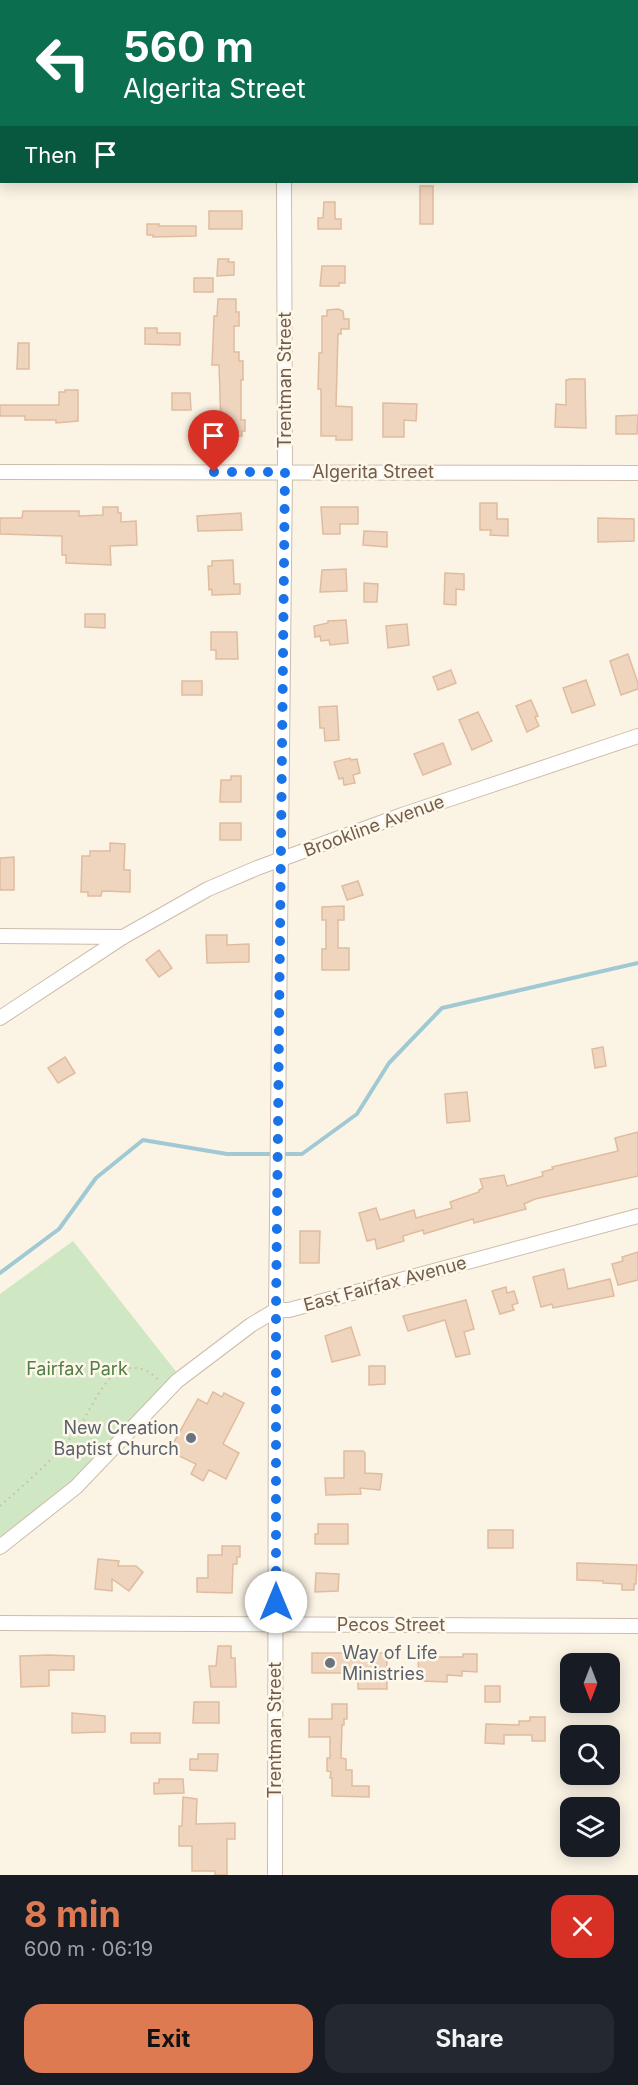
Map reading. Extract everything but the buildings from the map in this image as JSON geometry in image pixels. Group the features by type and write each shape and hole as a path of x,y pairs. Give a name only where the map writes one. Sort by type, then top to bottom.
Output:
{"street":[{"name":"Trentman Street","path":"275,1875 276,1310 285,472 284,183"},
{"name":"Algerita Street","path":"0,472 638,472"},
{"name":"Brookline Avenue","path":"0,1018 123,938 208,889 282,859 423,808 638,736"},
{"path":"0,936 123,938"},
{"name":"East Fairfax Avenue","path":"0,1547 76,1487 177,1381 251,1325 276,1310 289,1310 638,1216"},
{"name":"Pecos Street","path":"0,1623 638,1626"}],"path":[{"path":"0,1506 47,1463 77,1429 111,1377 119,1371 128,1368 147,1371 168,1391"}],"green space":[{"name":"Fairfax Park","path":"73,1241 178,1374 96,1461 0,1542 0,1294"}],"waterway":[{"path":"0,1273 59,1229 96,1178 143,1140 227,1154 302,1154 357,1114 389,1063 442,1008 638,963"}],"place":[{"name":"New Creation Baptist Church","path":"191,1438"},
{"name":"Way of Life Ministries","path":"330,1663"}],"route":[{"path":"214,472 285,472 276,1310 276,1602"}]}
